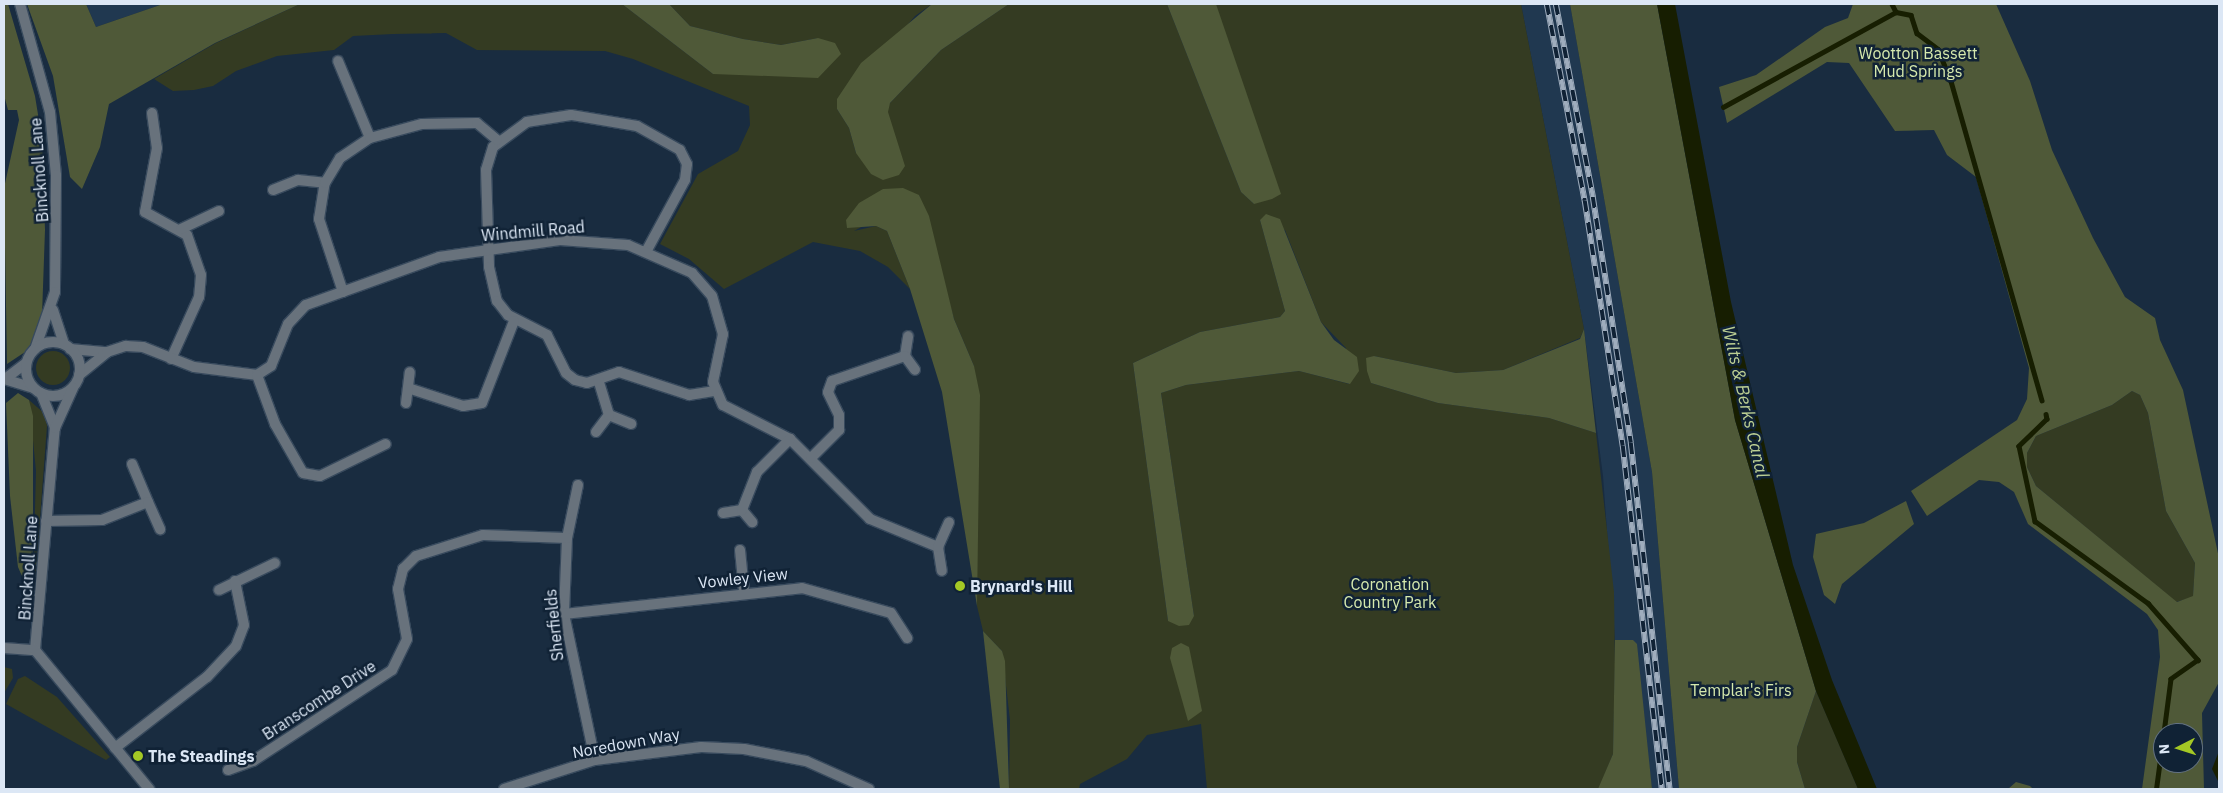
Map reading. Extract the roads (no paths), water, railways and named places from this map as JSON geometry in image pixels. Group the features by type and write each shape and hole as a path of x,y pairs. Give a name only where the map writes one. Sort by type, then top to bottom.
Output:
{"street":[{"name":"Bincknoll Lane","path":"20,4 54,132 58,227 53,308 35,349"},
{"path":"338,61 370,138"},
{"path":"152,113 156,148 145,212 154,221 181,229 194,250 202,281 186,333 172,359"},
{"path":"647,250 685,180 687,164 680,150 638,126 586,115 536,119 498,140 486,170 488,248 497,301 514,322 547,335 571,378 581,382 598,380 619,372 689,396 714,391 729,409 790,439 811,458 870,520 938,547"},
{"path":"343,292 319,219 326,183 340,158 370,138 422,124 470,122 498,140"},
{"path":"273,190 298,180 326,183"},
{"path":"181,229 219,211"},
{"name":"Windmill Road","path":"257,375 271,366 298,311 343,292 439,257 488,248 596,240 647,250 692,273 715,302 723,334 713,374 714,391"},
{"name":"Bincknoll Lane","path":"53,308 67,346"},
{"path":"408,388 463,406 482,403 514,322"},
{"path":"908,336 905,356 915,370"},
{"path":"5,379 26,364 35,349 49,342 107,352 143,346 194,367 257,375 275,424 303,473 320,476 386,444"},
{"path":"67,346 78,359 79,375"},
{"path":"5,379 58,396 73,388 79,375 107,352"},
{"path":"811,458 839,430 839,414 828,392 832,381 905,356"},
{"path":"26,364 37,390"},
{"path":"406,403 410,372"},
{"path":"598,380 609,415"},
{"name":"Bincknoll Lane","path":"35,650 55,428 73,388"},
{"name":"Bincknoll Lane","path":"37,390 55,428"},
{"path":"609,415 631,424"},
{"path":"596,432 609,415"},
{"path":"742,510 757,472 790,439"},
{"path":"132,464 160,529"},
{"name":"Sherfields","path":"578,485 567,538 564,614 595,760"},
{"path":"46,521 102,520 148,502"},
{"path":"723,513 742,510"},
{"path":"742,510 752,522"},
{"path":"942,571 938,547 949,522"},
{"name":"Branscombe Drive","path":"228,770 253,761 392,670 407,639 398,589 404,569 416,556 483,535 567,538"},
{"path":"740,550 744,591"},
{"path":"219,590 275,563"},
{"path":"115,748 207,677 236,646 244,625 235,582"},
{"name":"Vowley View","path":"564,614 744,591 791,587 841,596 891,613 907,638"},
{"path":"4,648 35,650 146,788"},
{"name":"Noredown Way","path":"504,789 595,760 679,748 744,749 813,763 869,789"}],"water":[{"name":"Wilts & Berks Canal","path":"1657,4 1675,4 1731,302 1793,565 1832,680 1877,789 1858,789 1816,691 1735,420"},
{"path":"2219,751 2219,783 2212,769"}],"waterway":[{"path":"1892,4 1896,12 1911,15 1917,33 1938,49 1951,81 2042,400"},
{"path":"1723,107 1896,12"},
{"path":"2046,414 2047,419 2019,446 2035,521 2148,603 2198,660 2171,679 2165,723"},
{"path":"2156,789 2158,773"}],"railway":[{"path":"1547,4 1585,201 1623,446 1662,789"},
{"path":"1556,4 1593,197 1631,443 1670,789"}],"place":[{"name":"Brynard's Hill","path":"960,586"},
{"name":"The Steadings","path":"138,756"}],"park label":[{"name":"Wootton Bassett Mud Springs","path":"1918,62"},
{"name":"Coronation Country Park","path":"1390,593"},
{"name":"Templar's Firs","path":"1741,690"}]}
